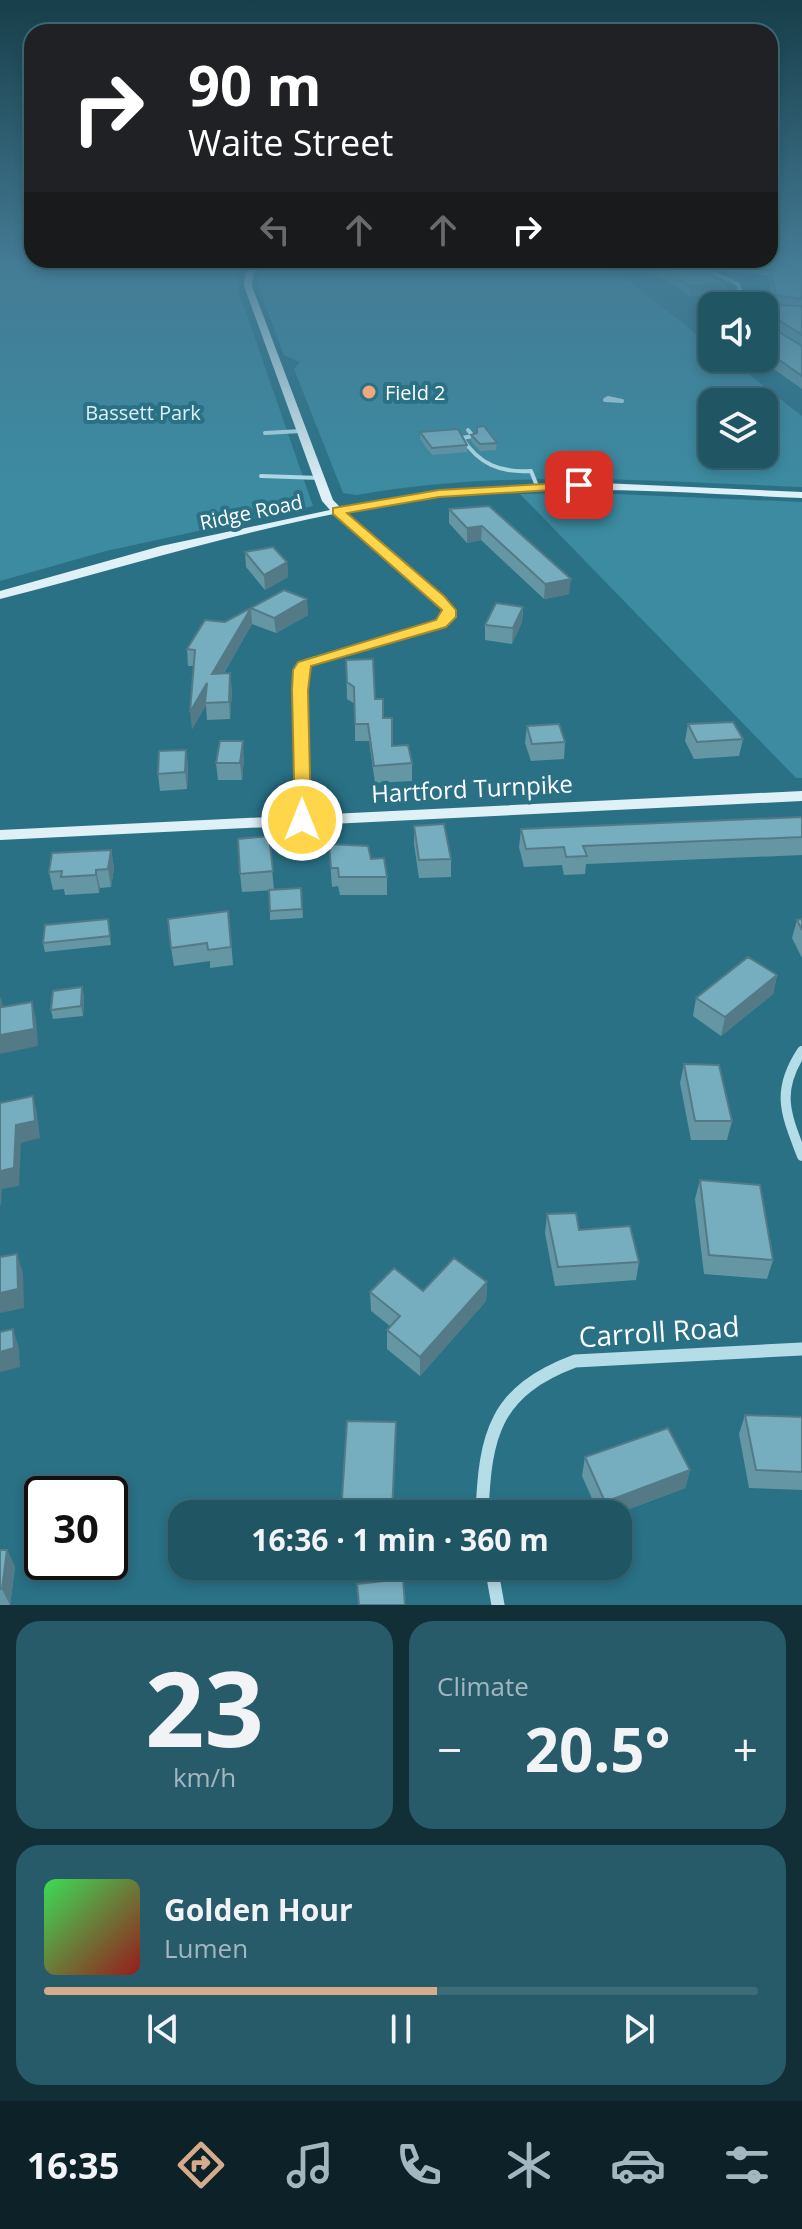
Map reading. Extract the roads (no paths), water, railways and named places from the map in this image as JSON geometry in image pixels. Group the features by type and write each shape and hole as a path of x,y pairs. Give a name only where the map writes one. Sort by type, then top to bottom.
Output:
{"main road":[{"path":"268,340 328,501 337,511"},
{"name":"Ridge Road","path":"0,595 132,557 337,511 439,494 537,486 802,495"},
{"name":"Hartford Turnpike","path":"0,835 802,796"}],"street":[{"path":"302,820 300,680 306,662 441,623 448,617 449,610 337,511"},
{"path":"802,1051 787,1072 781,1100 802,1156"},
{"name":"Carroll Road","path":"482,1500 483,1462 495,1422 514,1391 544,1370 575,1361 802,1349"},
{"path":"494,1580 498,1605"}],"lane":[{"path":"468,430 473,436 462,438 479,461 504,473 531,471 537,486"},
{"path":"265,433 302,431"},
{"path":"261,476 320,478"}],"place":[{"name":"Field 2","path":"369,392"}],"park label":[{"name":"Bassett Park","path":"143,412"}]}
